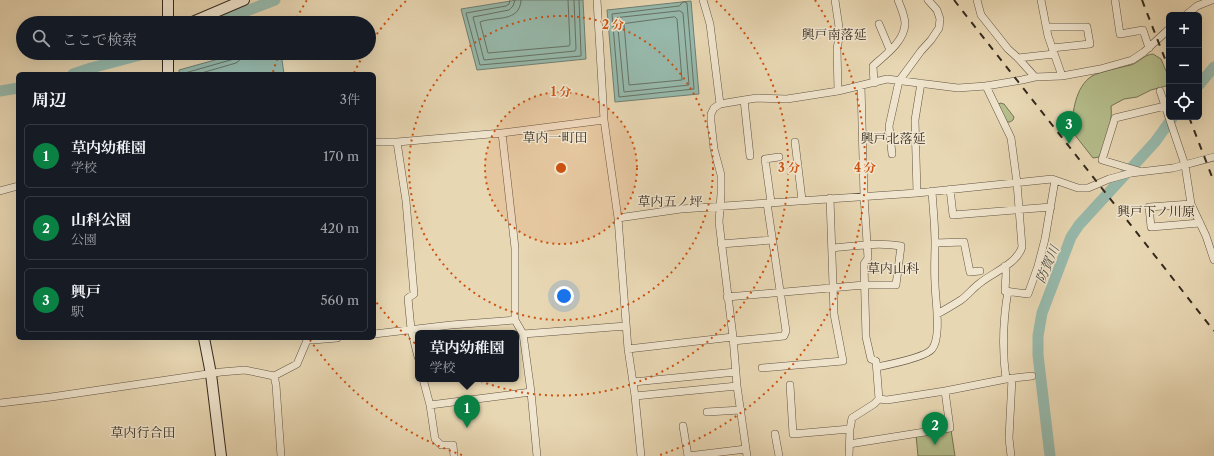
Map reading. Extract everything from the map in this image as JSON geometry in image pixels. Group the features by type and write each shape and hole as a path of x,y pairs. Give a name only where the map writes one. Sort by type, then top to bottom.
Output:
{"street":[{"path":"168,0 168,16"},
{"path":"206,16 244,0"},
{"path":"598,0 604,120 618,218 628,350 635,396 641,456"},
{"path":"703,0 710,24 720,104"},
{"path":"835,0 840,34 837,48 838,91"},
{"path":"874,83 873,66 897,44 903,33 905,24 904,14 899,0"},
{"path":"892,154 889,126 899,80 921,51 932,40 938,28 940,19 937,10 928,0"},
{"path":"977,0 981,15 1008,49 1035,77"},
{"path":"1041,0 1048,36 1062,76"},
{"path":"1115,0 1120,34 1142,30 1149,48"},
{"path":"1190,12 1197,6 1212,0"},
{"path":"879,24 890,50"},
{"path":"1018,58 1090,44 1087,27 1046,27"},
{"path":"682,426 688,456 746,453 721,244 719,206 721,194 721,175 714,149 711,114 714,108 720,104 757,98 787,99 838,91 887,79 958,88 986,86 1035,77 1062,76 1100,69 1132,60 1149,48 1166,32"},
{"path":"168,60 168,72"},
{"path":"917,193 915,120 921,83"},
{"path":"849,456 852,418 874,404 879,399 876,361 871,359 866,337 864,264 868,258 864,196 861,86"},
{"path":"937,314 961,299 988,276 1008,265 1021,251 1022,247 1017,183 1011,138 986,86"},
{"path":"1160,91 1185,165 1191,204 1214,260"},
{"path":"744,100 750,156"},
{"path":"1142,172 1102,160 1115,118 1165,106"},
{"path":"376,142 397,142 502,133 604,120"},
{"path":"502,133 515,248 515,320 523,334 531,392 537,456"},
{"path":"397,142 406,201 414,294 408,298 411,329 415,345"},
{"path":"795,142 802,200"},
{"path":"628,350 733,339 784,336 786,331 772,240 765,159 779,157"},
{"path":"618,218 681,209 917,193 1052,179 1078,188 1088,188 1119,176 1174,168 1214,157"},
{"path":"1005,266 1005,291 1028,294 1040,259 1055,180"},
{"path":"0,191 16,187"},
{"path":"950,189 953,215 1051,207"},
{"path":"877,367 905,361 933,349 938,325 934,283 935,243 932,191"},
{"path":"762,368 843,360 834,314 830,198"},
{"path":"1191,204 1149,207 1151,227 1200,223"},
{"path":"721,244 772,240"},
{"path":"935,243 964,242 970,272 980,271"},
{"path":"728,297 864,285 896,285 901,246 867,244 832,248"},
{"path":"1008,291 1005,309 1004,365 1009,379 1009,438 1011,456"},
{"path":"376,334 411,329 515,320"},
{"path":"523,334 626,326"},
{"path":"204,340 211,374 221,456"},
{"path":"0,404 245,370 274,376 297,364 308,340"},
{"path":"633,382 736,372"},
{"path":"274,376 276,385 281,456"},
{"path":"879,399 887,400 1032,376"},
{"path":"424,382 430,405 435,439 440,446 453,445 454,456"},
{"path":"790,385 793,434 850,429"},
{"path":"635,396 737,386"},
{"path":"849,444 950,428 945,391"},
{"path":"430,405 531,392"},
{"path":"707,412 740,410"},
{"path":"775,434 779,456"}],"green space":[{"path":"1153,54 1161,59 1166,71 1166,86 1151,90 1137,97 1124,99 1111,106 1110,125 1104,145 1099,157 1093,158 1071,130 1078,93 1086,81 1095,74 1131,65"},
{"path":"1000,103 1004,104 1014,117 1010,122 1007,122 998,105"},
{"path":"951,430 955,456 918,456 916,435"}],"water":[{"path":"517,0 583,0 586,59 477,70 461,9"},
{"path":"691,1 699,94 615,102 607,10"},
{"path":"215,60 282,60 284,72 179,72 179,70"}],"waterway":[{"path":"233,16 275,0"},
{"path":"79,72 121,60"},
{"name":"防賀川","path":"1200,84 1214,67"},
{"path":"0,91 16,88"},
{"name":"防賀川","path":"1050,456 1038,355 1038,336 1042,313 1071,237 1079,225 1155,142 1171,120"}],"railway":[{"path":"954,0 1214,331"},
{"path":"1142,0 1166,61"},
{"path":"1190,120 1214,182"}],"place":[{"name":"興戸","path":"1069,144"},
{"name":"草内幼稚園","path":"467,428"},
{"name":"山科公園","path":"935,445"}],"district":[{"name":"興戸南落延","path":"834,34"},
{"name":"草内一町田","path":"555,137"},
{"name":"興戸北落延","path":"893,138"},
{"name":"草内五ノ坪","path":"670,201"},
{"name":"興戸下ノ川原","path":"1156,211"},
{"name":"草内山科","path":"893,268"},
{"name":"草内行合田","path":"143,432"}]}
